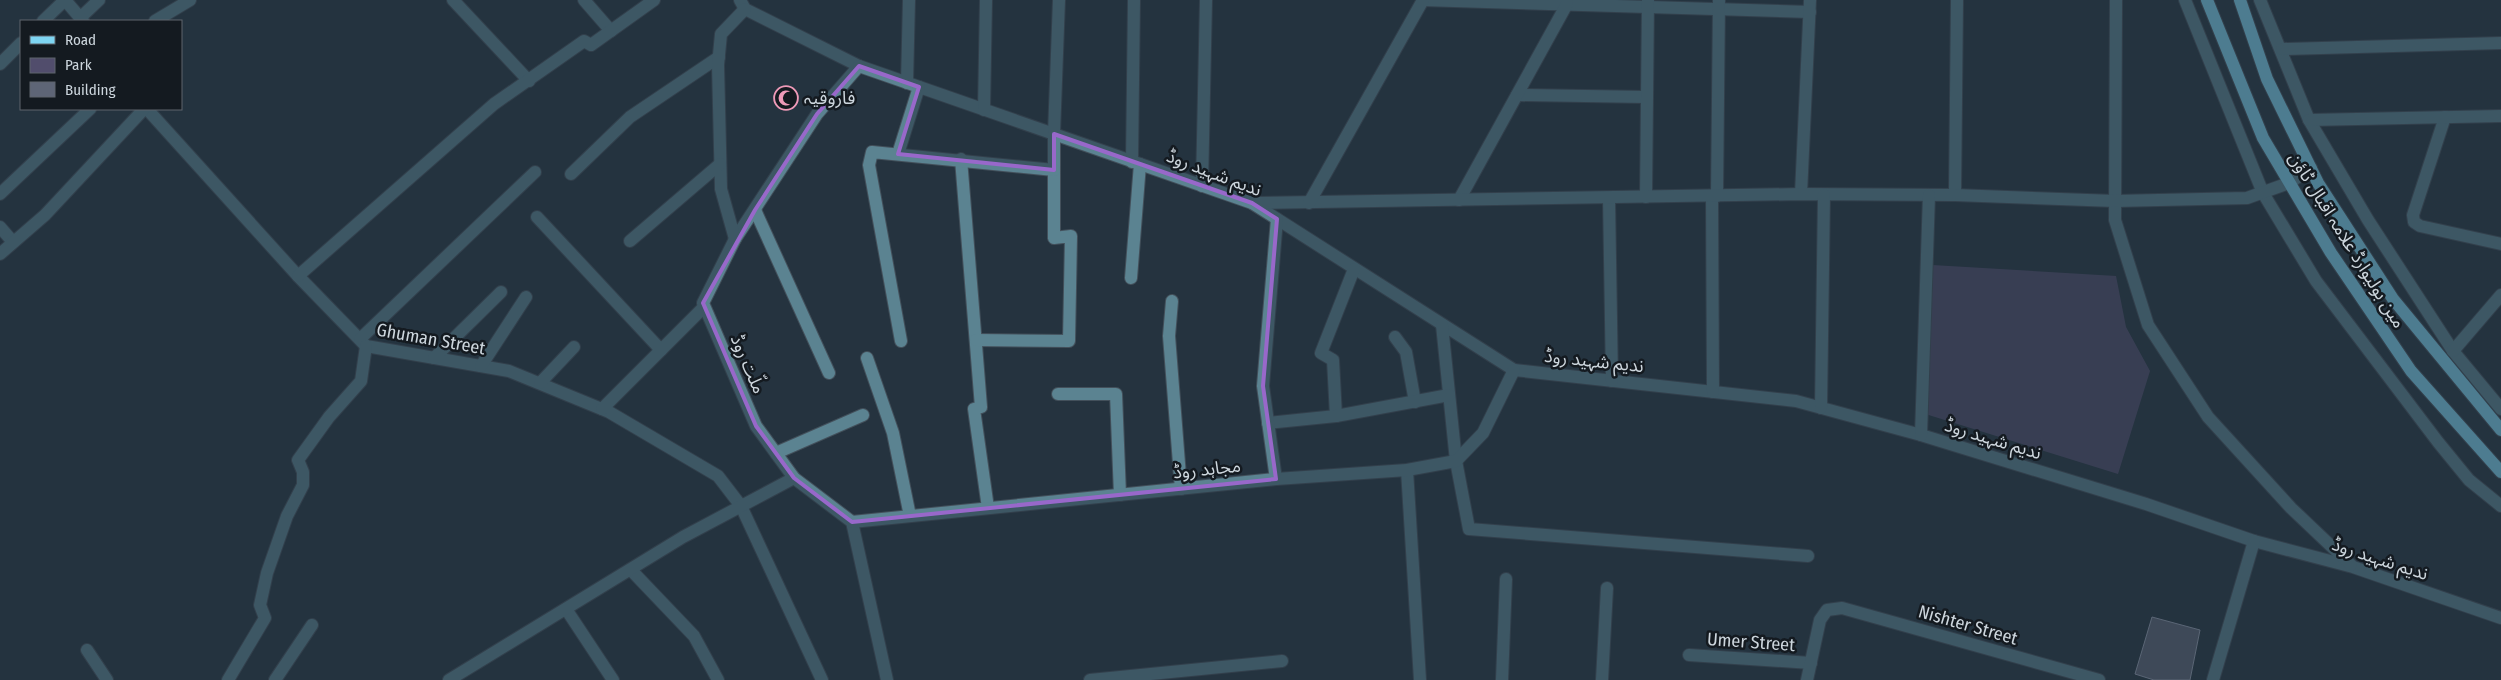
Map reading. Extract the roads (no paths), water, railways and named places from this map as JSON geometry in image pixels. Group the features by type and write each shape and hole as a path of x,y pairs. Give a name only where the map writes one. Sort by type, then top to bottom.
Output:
{"main road":[{"name":"مین بولیوارڈ علامہ اقبال ٹاؤن","path":"2207,0 2264,138 2331,253 2411,371 2501,472"},
{"name":"مین بولیوارڈ علامہ اقبال ٹاؤن","path":"2240,0 2267,79 2311,168 2345,227 2393,299 2499,426"}],"street":[{"path":"44,20 65,0 82,20 99,0"},
{"path":"157,20 190,0"},
{"path":"453,0 529,81"},
{"path":"584,0 611,31"},
{"path":"298,276 494,104 584,41 592,45 654,0"},
{"path":"898,154 913,85 909,0"},
{"path":"984,110 986,0"},
{"path":"976,340 1069,341 1071,236 1054,238 1054,134 1059,0"},
{"path":"1131,278 1136,163 1134,0"},
{"path":"1202,186 1206,0"},
{"path":"1309,202 1422,0 1810,6 1802,194"},
{"path":"1955,195 1957,0"},
{"path":"2116,0 2115,220 2148,325 2208,417 2291,508 2353,567"},
{"path":"2184,0 2263,193 2316,281 2469,480 2501,506"},
{"path":"2260,0 2282,49 2309,120 2368,220 2453,351 2501,409"},
{"path":"1459,200 1517,95 1572,3"},
{"path":"1646,197 1648,3"},
{"path":"736,240 721,190 719,57 721,34 742,4"},
{"name":"ندیم شہید روڈ","path":"742,4 859,66 1252,204 1514,370 1796,401 1921,435 2146,504 2254,541 2353,567 2501,618"},
{"path":"1713,392 1719,4"},
{"path":"2282,49 2501,43"},
{"path":"0,64 20,44"},
{"path":"571,174 630,117 719,57"},
{"path":"602,409 704,306 703,303 736,240 817,114 859,66"},
{"path":"1517,95 1647,97"},
{"path":"0,194 89,110"},
{"path":"0,254 45,215 143,110"},
{"name":"Ghuman Street","path":"148,110 298,276 363,342 434,358 509,371 602,409 718,476 741,506 822,680"},
{"path":"2309,120 2501,116"},
{"path":"2445,117 2413,215 2414,222 2420,226 2501,244"},
{"path":"901,341 869,164 872,152 961,159 1054,170"},
{"path":"961,159 981,407 974,409 988,508"},
{"path":"630,241 720,164"},
{"path":"1252,204 1802,194 1955,195 2115,201 2247,198 2289,183 2311,168"},
{"path":"228,680 265,618 260,605 267,573 287,516 303,485 303,472 298,460 329,417 361,382 363,342 535,172"},
{"path":"1821,408 1824,194"},
{"path":"1921,435 1929,195"},
{"path":"1608,198 1612,381"},
{"path":"755,210 829,373"},
{"path":"537,217 661,350"},
{"path":"1276,479 1263,386 1277,220"},
{"path":"0,227 14,242"},
{"path":"1336,416 1333,360 1321,353 1354,269"},
{"path":"434,358 501,292"},
{"path":"2453,351 2501,295"},
{"path":"481,366 526,297"},
{"path":"1172,301 1169,336 1181,489"},
{"name":"ملّت روڈ","path":"704,306 756,426 794,478 852,522"},
{"path":"1442,325 1456,461 1469,529 1808,556"},
{"path":"1395,337 1406,352 1415,402"},
{"path":"540,383 574,347"},
{"path":"867,358 893,433 910,516"},
{"path":"1456,461 1483,433 1514,370"},
{"path":"1058,394 1116,394 1120,495"},
{"path":"1268,423 1336,416 1450,395"},
{"path":"776,453 862,415"},
{"name":"مجاہد روڈ","path":"852,522 1276,479 1407,470 1456,461"},
{"path":"1407,470 1420,680"},
{"path":"449,680 465,676 566,609 683,537 794,478"},
{"path":"852,522 887,680"},
{"path":"2213,680 2254,541"},
{"path":"630,570 694,636 718,680"},
{"path":"1502,680 1506,579"},
{"path":"1602,680 1606,588"},
{"name":"Nishter Street","path":"1811,663 1820,620 1827,610 1842,608 2099,680"},
{"path":"566,609 613,680"},
{"path":"275,680 312,625"},
{"path":"87,650 107,680"},
{"name":"Umer Street","path":"1689,655 1811,663"},
{"path":"1090,680 1282,661"},
{"path":"1807,680 1811,663"}],"place":[{"name":"فاروقیہ","path":"786,98"}]}
